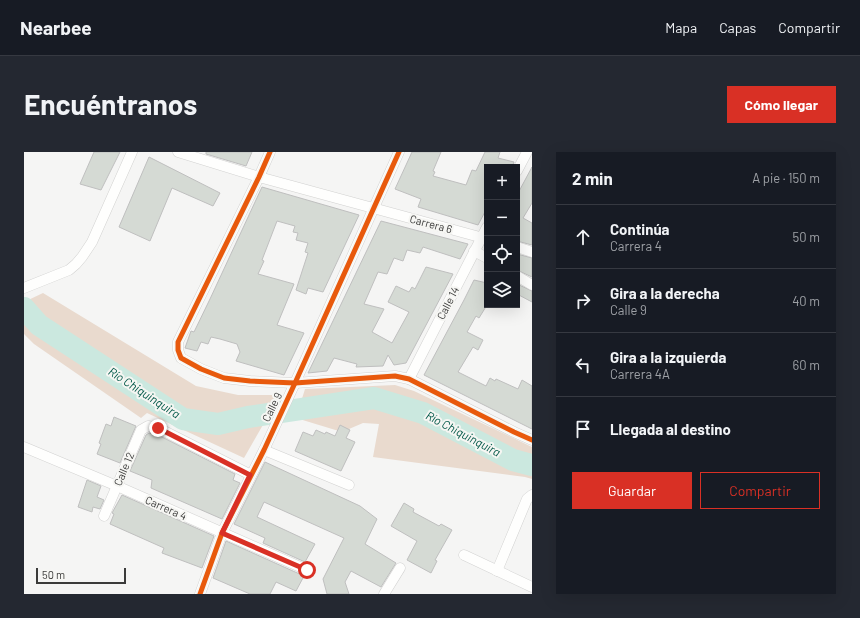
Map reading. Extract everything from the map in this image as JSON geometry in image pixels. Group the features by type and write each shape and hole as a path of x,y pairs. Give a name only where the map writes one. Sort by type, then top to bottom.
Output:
{"street":[{"path":"29,286 69,270 82,257 92,242 132,152"},
{"path":"178,152 259,177 374,209"},
{"path":"270,152 178,342 178,350 181,358 201,369 224,378 295,383 396,376 409,379 532,440"},
{"name":"Calle 9","path":"200,594 222,533 250,475 264,450 399,152"},
{"path":"520,165 527,152"},
{"name":"Carrera 6","path":"374,209 484,238"},
{"name":"Calle 14","path":"409,379 474,251 484,238"},
{"path":"520,249 532,252"},
{"path":"474,251 484,256"},
{"path":"520,278 532,285"},
{"name":"Calle 12","path":"104,516 141,430 148,426 158,428 250,475"},
{"name":"Carrera 4","path":"24,447 117,486 307,570"},
{"path":"264,450 350,485"},
{"path":"497,571 527,499 532,496"},
{"path":"464,555 532,587"},
{"path":"384,594 400,568"}],"shaded area":[{"path":"43,293 196,386 238,395 280,395 244,458 147,413 141,418 34,344 24,334 24,302"},
{"path":"395,385 414,391 532,447 532,479 373,457 379,424 363,423 342,432 296,418 305,389"}],"building":[{"path":"94,152 120,152 101,190 80,184"},
{"path":"206,152 252,152 246,166 206,154"},
{"path":"412,152 441,152 433,171 435,172 433,176 466,185 472,170 476,171 485,152 500,152 498,158 514,162 513,164 484,164 484,214 478,225 418,207 421,199 395,189"},
{"path":"149,157 220,193 213,206 172,188 150,241 119,227"},
{"path":"532,167 532,203 523,218 532,223 532,245 520,242 520,189"},
{"path":"262,187 359,215 323,292 308,288 306,294 296,290 308,253 305,252 308,243 296,240 298,233 293,232 295,226 277,221 262,260 264,261 258,274 294,284 277,325 304,333 284,375 236,361 240,352 237,344 220,339 211,337 208,344 201,342 197,351 185,348 191,331 194,332"},
{"path":"381,221 468,244 460,259 423,247 420,253 407,250 403,261 394,258 387,274 378,272 364,304 384,309 372,332 392,343 409,312 388,302 396,286 409,292 412,287 415,289 426,267 453,274 406,363 394,365 388,355 383,366 356,367 357,364 334,358 327,371 308,373"},
{"path":"520,255 532,258 532,277 520,271"},
{"path":"474,280 484,282 485,308 479,318 476,316 467,332 483,340 478,350 473,347 458,372 486,386 490,378 495,381 496,379 518,389 522,380 532,386 532,429 424,375"},
{"path":"520,285 532,291 532,302 520,296"},
{"path":"114,417 136,426 120,463 97,454 101,444 99,443 106,424 111,426"},
{"path":"340,425 350,430 346,438 355,442 341,471 295,451 303,432 313,436 316,430 335,436"},
{"path":"149,433 156,434 235,474 233,480 240,483 222,519 151,488 152,480 130,471 146,435"},
{"path":"265,462 360,506 377,519 365,544 396,563 381,587 351,571 345,582 349,594 327,594 323,579 344,538 264,502 257,517 315,544 305,562 263,543 265,538 234,524"},
{"path":"87,480 101,486 97,497 104,500 100,509 93,507 92,512 78,507"},
{"path":"122,495 214,536 202,568 162,553 164,548 110,524 114,514 112,513"},
{"path":"404,503 414,509 413,512 439,526 441,524 452,530 435,560 437,561 431,573 407,560 417,541 391,526"},
{"path":"226,541 304,576 296,591 276,582 270,594 250,594 213,578"}],"waterway":[{"name":"Río Chiquinquira","path":"24,308 39,325 183,419 218,424 248,417 374,398 423,413 513,460 532,465"}],"cycle path":[{"path":"270,152 178,342 178,350 181,358 201,369 224,378 250,381 295,383 395,376 409,379 532,440"},
{"path":"200,594 222,533 264,450 399,152"}],"route":[{"path":"158,428 250,475 222,533 307,570"}]}
